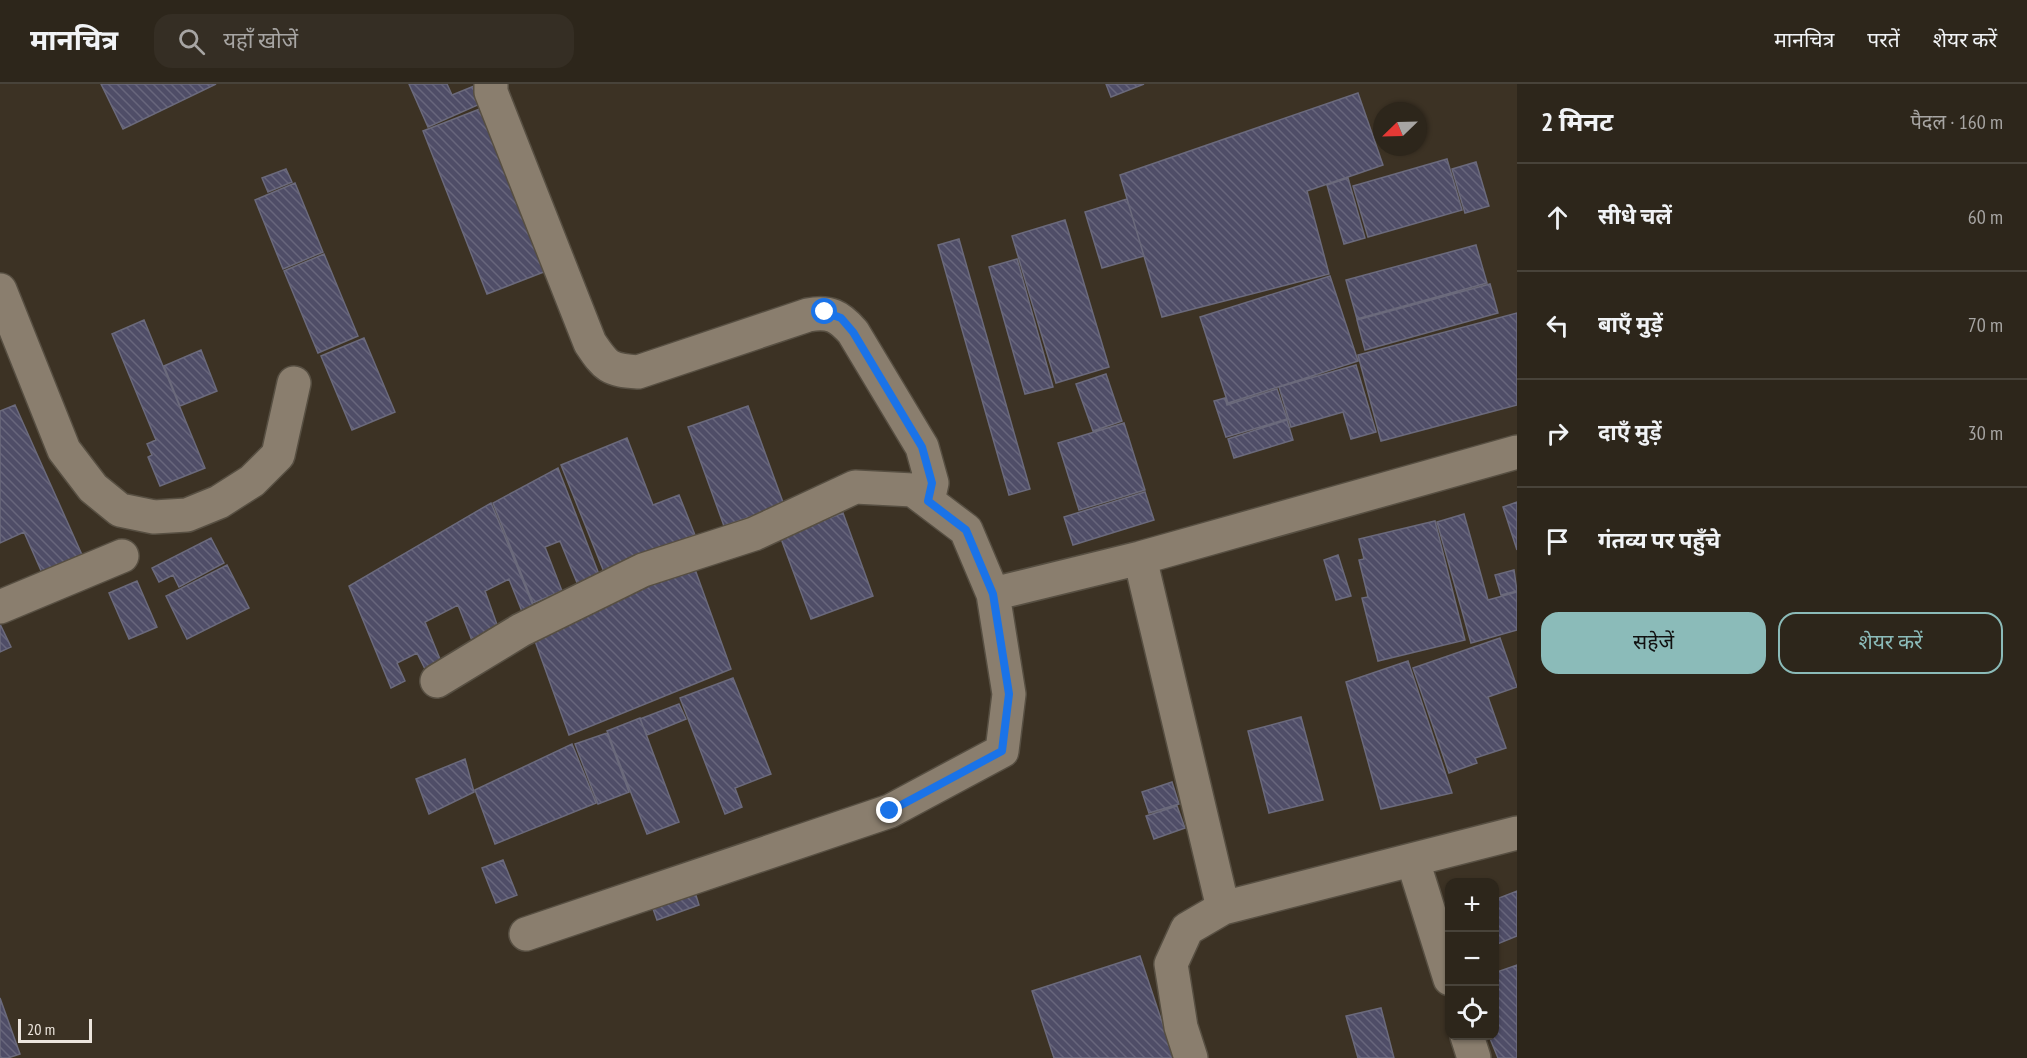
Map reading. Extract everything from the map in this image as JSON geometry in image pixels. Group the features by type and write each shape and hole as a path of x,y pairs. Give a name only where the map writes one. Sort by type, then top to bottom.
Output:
{"street":[{"path":"491,84 491,92 590,343 604,364 617,371 638,372 808,315 825,312 841,318 853,332 922,447 932,483 928,501"},
{"path":"0,290 64,450 93,488 120,510 153,517 187,515 219,502 252,481 278,456 294,383"},
{"path":"993,594 1140,558 1517,452"},
{"path":"438,681 521,630 643,570 754,534 855,487 913,490 966,530 993,594 1009,694 1002,751 890,811 526,934"},
{"path":"0,607 122,556"},
{"path":"1140,558 1223,908"},
{"path":"1191,1058 1181,1027 1171,964 1187,929 1223,908 1517,833"},
{"path":"1413,861 1445,966"},
{"path":"1469,1040 1474,1058"}],"building":[{"path":"101,84 216,84 123,129"},
{"path":"409,84 447,84 452,95 479,84 489,100 428,127"},
{"path":"1106,84 1144,84 1111,97"},
{"path":"1358,93 1373,136 1373,156 1380,156 1383,165 1307,191 1329,274 1162,317 1120,175"},
{"path":"490,105 554,268 487,294 423,131"},
{"path":"1447,159 1462,210 1368,237 1353,186"},
{"path":"1476,162 1489,206 1465,213 1452,169"},
{"path":"286,169 292,182 268,192 262,178"},
{"path":"1348,178 1365,238 1344,244 1327,185"},
{"path":"295,183 323,252 283,269 255,200"},
{"path":"1127,199 1144,256 1102,268 1085,212"},
{"path":"1065,220 1109,367 1056,383 1012,236"},
{"path":"959,239 1030,489 1009,495 938,245"},
{"path":"1476,245 1487,283 1357,319 1346,280"},
{"path":"324,254 358,336 318,353 284,271"},
{"path":"1017,259 1053,387 1025,394 989,267"},
{"path":"1330,276 1358,361 1228,403 1200,317"},
{"path":"1490,284 1498,313 1365,350 1357,320"},
{"path":"1517,313 1517,405 1381,441 1358,355"},
{"path":"144,320 205,468 160,486 148,457 152,455 147,444 156,440 112,334"},
{"path":"364,338 395,412 352,430 321,356"},
{"path":"201,350 217,391 180,406 164,366"},
{"path":"1356,365 1376,432 1351,439 1343,412 1291,427 1279,387"},
{"path":"1106,374 1122,421 1093,431 1076,384"},
{"path":"1277,389 1287,419 1226,437 1214,401 1225,398 1227,405"},
{"path":"15,405 83,557 43,575 24,532 0,543 0,411"},
{"path":"748,406 784,505 724,526 688,427"},
{"path":"1287,420 1293,440 1234,458 1228,439"},
{"path":"1124,423 1145,490 1079,510 1058,443"},
{"path":"627,438 653,505 679,495 695,535 604,572 561,465"},
{"path":"558,468 600,577 578,585 560,541 545,547 562,591 533,603 493,503"},
{"path":"1145,492 1154,520 1073,545 1064,517"},
{"path":"1517,502 1517,550 1503,507"},
{"path":"491,503 534,608 523,614 509,579 485,591 500,633 473,643 458,605 425,622 442,664 426,671 417,653 397,663 405,681 391,688 349,586"},
{"path":"843,513 873,596 811,619 780,536"},
{"path":"1464,514 1488,600 1517,592 1517,630 1471,643 1437,522"},
{"path":"1435,521 1465,640 1378,661 1362,598 1368,597 1359,560 1364,559 1359,539"},
{"path":"211,538 224,563 179,587 173,575 159,582 152,568"},
{"path":"1338,555 1351,596 1336,600 1324,560"},
{"path":"692,561 731,669 569,735 531,630"},
{"path":"227,565 249,608 187,639 166,596"},
{"path":"1514,570 1517,591 1501,595 1495,575"},
{"path":"137,581 157,627 129,639 109,593"},
{"path":"0,624 11,647 0,652"},
{"path":"1500,638 1517,687 1488,697 1506,748 1475,758 1477,763 1449,773 1413,668"},
{"path":"1408,661 1452,793 1381,809 1346,682"},
{"path":"733,678 771,774 735,788 742,807 725,814 680,698"},
{"path":"679,704 686,719 647,735 640,719"},
{"path":"1301,717 1323,800 1269,813 1248,731"},
{"path":"640,718 679,822 647,834 607,731"},
{"path":"607,733 629,792 598,804 575,744"},
{"path":"572,744 596,803 495,844 475,790"},
{"path":"465,759 474,792 429,814 416,779"},
{"path":"1172,782 1179,804 1149,813 1142,792"},
{"path":"1177,806 1185,828 1154,839 1146,816"},
{"path":"503,860 517,895 496,903 482,868"},
{"path":"694,889 699,905 657,920 651,903"},
{"path":"1517,891 1517,936 1499,943 1499,932 1499,898"},
{"path":"1140,956 1174,1058 1054,1058 1032,991"},
{"path":"1517,965 1517,1058 1498,1058 1491,1040 1499,1040 1499,971"},
{"path":"0,998 20,1054 8,1058 0,1058"},
{"path":"1381,1008 1394,1058 1358,1058 1346,1016"}],"route":[{"path":"825,312 841,318 853,332 922,447 930,466 932,483 928,501 966,530 993,594 1009,694 1002,751 890,811"}]}
